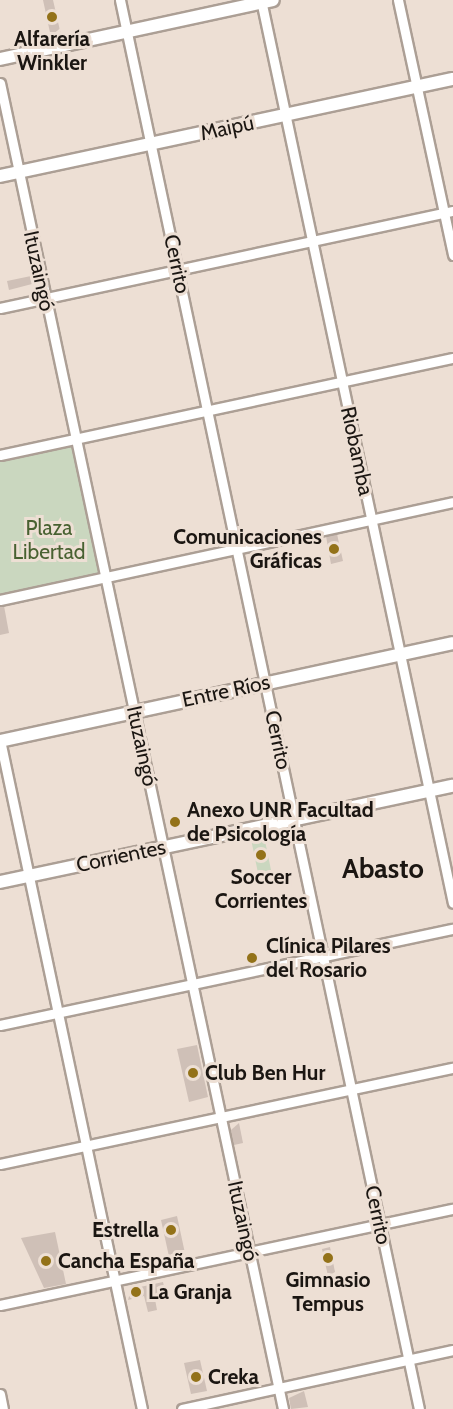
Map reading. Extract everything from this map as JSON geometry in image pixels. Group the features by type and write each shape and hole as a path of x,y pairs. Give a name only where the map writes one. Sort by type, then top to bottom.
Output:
{"main road":[{"path":"0,59 265,1"},
{"name":"Maipú","path":"0,176 453,79"},
{"name":"Entre Ríos","path":"0,741 453,644"},
{"name":"Corrientes","path":"0,882 453,786"}],"street":[{"name":"Cerrito","path":"120,0 419,1409"},
{"path":"398,0 448,212 453,255"},
{"name":"Riobamba","path":"265,1 285,115 453,903"},
{"name":"Ituzaingó","path":"0,83 283,1409"},
{"path":"0,308 448,212"},
{"path":"0,455 453,358"},
{"path":"0,600 453,502"},
{"path":"0,741 142,1409"},
{"path":"0,1025 453,929"},
{"path":"0,1164 453,1068"},
{"path":"0,1305 453,1209"},
{"path":"182,1409 453,1350"},
{"path":"0,1394 3,1409"}],"green space":[{"name":"Plaza Libertad","path":"75,438 107,577 0,600 0,455"},
{"name":"Soccer Corrientes","path":"264,836 271,870 258,873 251,839"}],"building":[{"name":"Alfarería Winkler","path":"43,0 53,0 61,35 51,37"},
{"path":"31,276 32,284 9,290 7,281"},
{"name":"Comunicaciones Gráficas","path":"337,534 343,561 331,564 326,536"},
{"path":"4,606 9,633 0,635 0,607"},
{"name":"Club Ben Hur","path":"197,1045 208,1097 189,1102 177,1049"},
{"path":"239,1123 243,1143 234,1145 231,1130"},
{"name":"Estrella","path":"177,1216 186,1258 170,1261 161,1220"},
{"name":"Cancha España","path":"55,1232 66,1284 44,1288 21,1238"},
{"name":"Gimnasio Tempus","path":"330,1247 335,1272 328,1276 322,1249"},
{"path":"163,1282 165,1291 154,1294 157,1310 148,1312 144,1296 128,1300 131,1289"},
{"name":"Creka","path":"200,1360 207,1391 191,1394 184,1363"},
{"path":"304,1391 308,1407 291,1409 289,1398"}],"place":[{"name":"Alfarería Winkler","path":"52,17"},
{"name":"Comunicaciones Gráficas","path":"334,549"},
{"name":"Anexo UNR Facultad de Psicología","path":"175,822"},
{"name":"Soccer Corrientes","path":"261,855"},
{"name":"Clínica Pilares del Rosario","path":"252,958"},
{"name":"Club Ben Hur","path":"193,1073"},
{"name":"Estrella","path":"171,1230"},
{"name":"Gimnasio Tempus","path":"328,1258"},
{"name":"Cancha España","path":"46,1261"},
{"name":"La Granja","path":"136,1292"},
{"name":"Creka","path":"196,1377"}],"district":[{"name":"Abasto","path":"383,869"}]}
